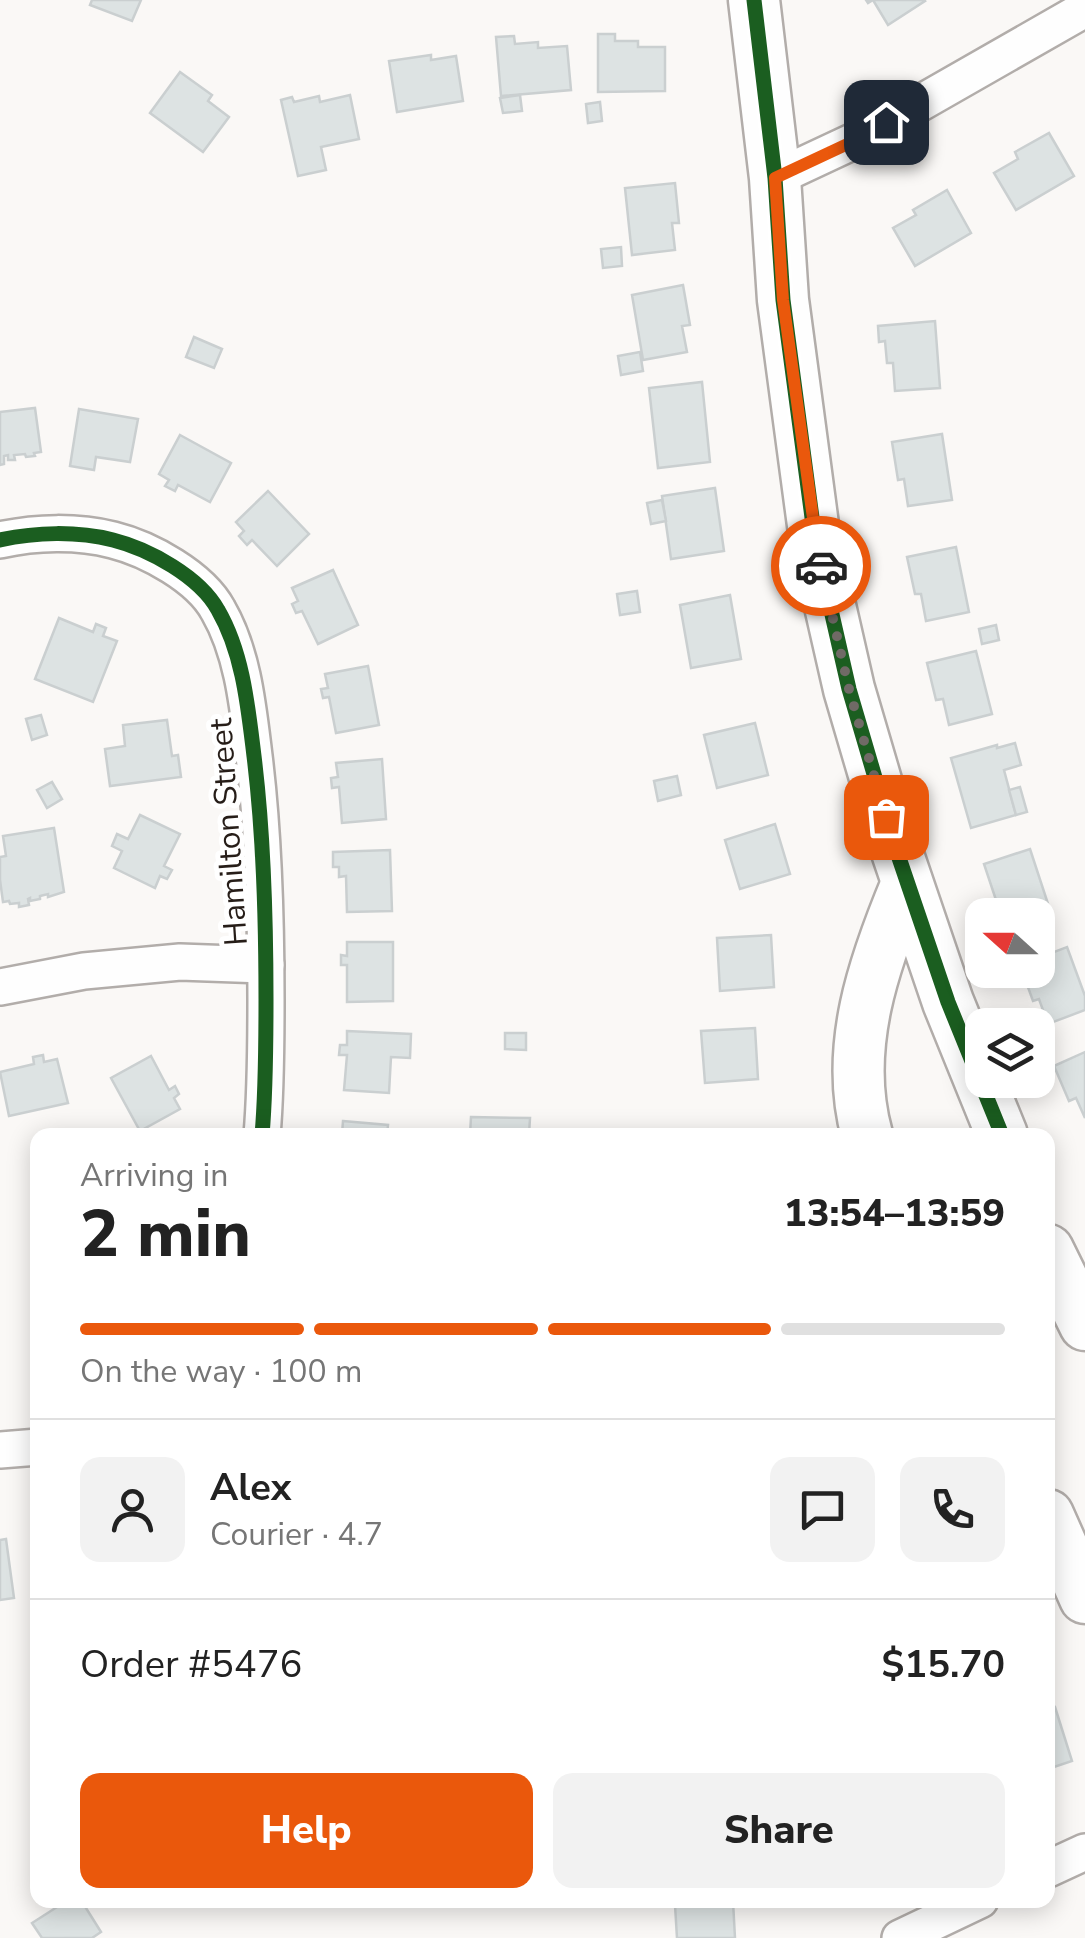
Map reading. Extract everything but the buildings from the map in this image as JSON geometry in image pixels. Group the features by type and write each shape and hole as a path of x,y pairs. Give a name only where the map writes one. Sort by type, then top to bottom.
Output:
{"street":[{"path":"754,0 775,178 783,300 816,540 849,689 908,884 948,1002 999,1128"},
{"path":"775,178 854,141 1085,9"},
{"name":"Hamilton Street","path":"0,540 44,534 114,540 191,578 217,608 237,653 260,811 266,965 263,1128"},
{"path":"865,1128 857,1072 862,1023 877,963 908,884"},
{"path":"0,986 84,971 180,962 266,965"},
{"path":"1055,1264 1085,1325"},
{"path":"0,1450 30,1448"},
{"path":"1055,1531 1085,1598"},
{"path":"1055,1866 1085,1852"},
{"path":"900,1938 963,1908"}],"cycle path":[{"path":"754,0 775,178 783,300 815,540 849,689 896,849 948,1002 999,1128"},
{"path":"0,540 71,534 127,544 157,557 199,586 226,627 247,700 260,817 266,968 262,1128"}],"way so far":[{"path":"821,566 849,689 886,817"}],"route":[{"path":"821,566 783,300 775,178 886,122"}]}
